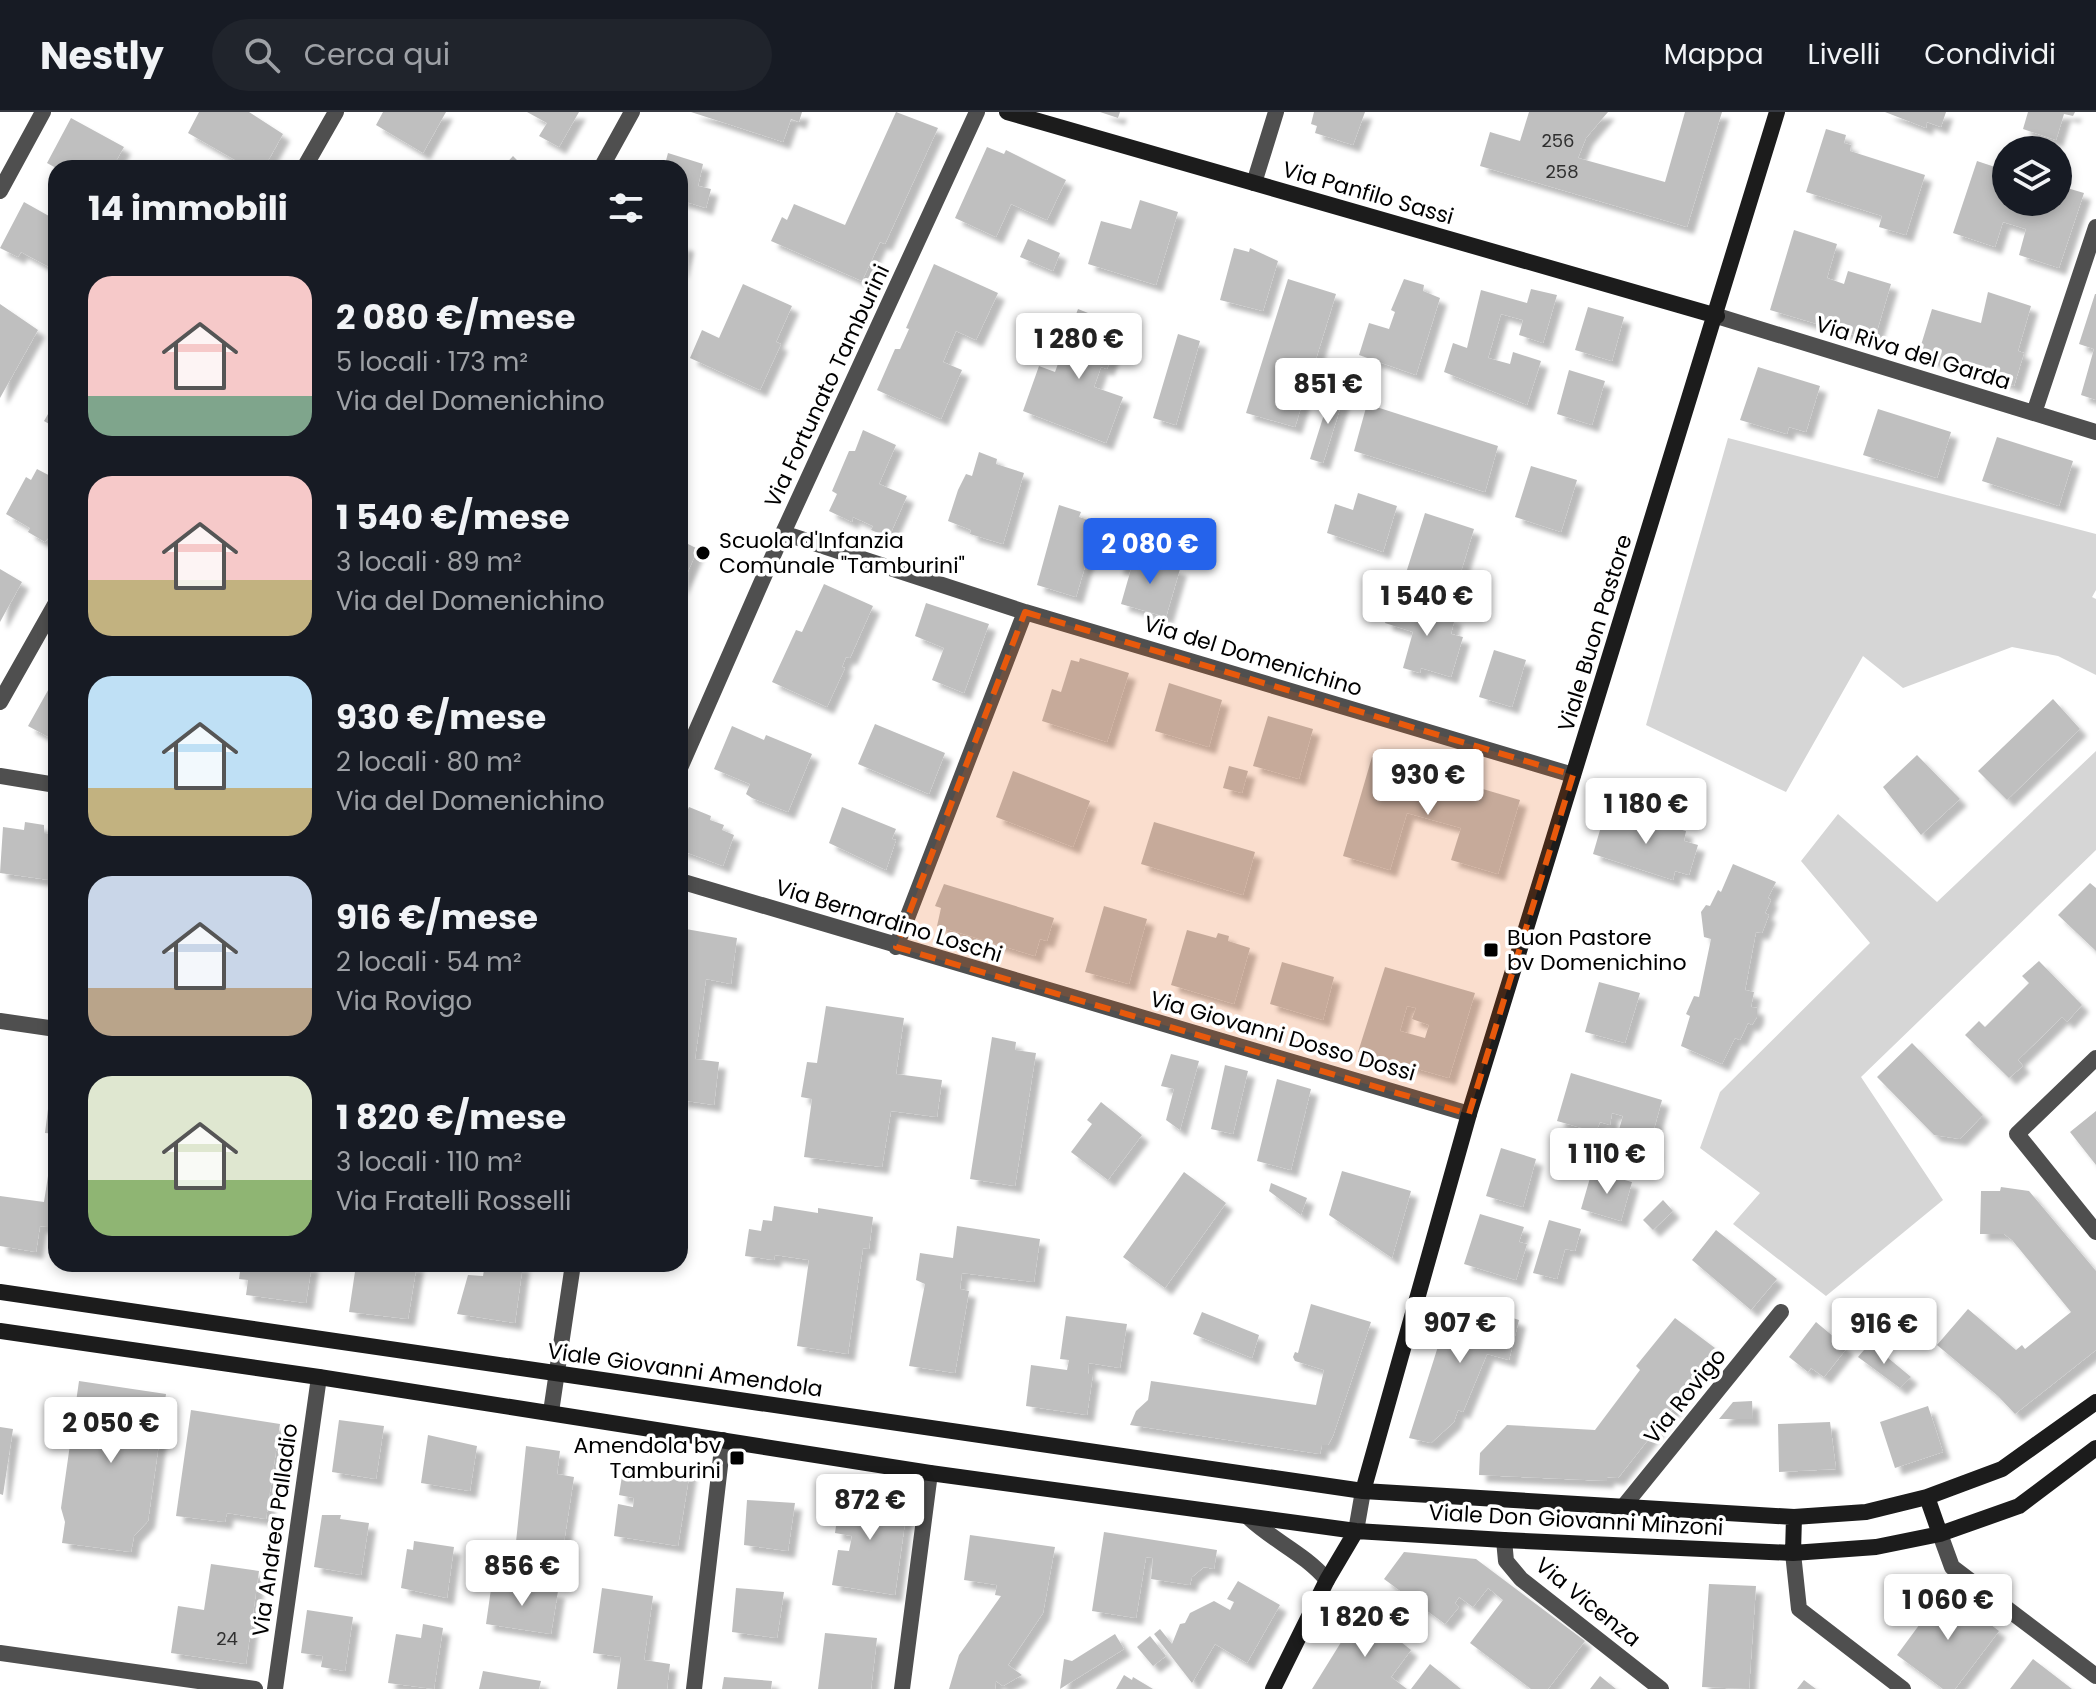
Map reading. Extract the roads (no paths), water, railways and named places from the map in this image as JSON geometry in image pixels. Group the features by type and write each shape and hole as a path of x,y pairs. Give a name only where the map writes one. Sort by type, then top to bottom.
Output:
{"main road":[{"name":"Via Panfilo Sassi","path":"1007,112 1717,316"},
{"name":"Viale Buon Pastore","path":"1363,1491 1469,1114 1717,316 1777,112"},
{"name":"Viale Giovanni Amendola","path":"0,1292 1363,1491"},
{"path":"0,1331 551,1412 930,1473 1356,1531 1327,1580 1273,1689"},
{"name":"Viale Don Giovanni Minzoni","path":"1363,1491 1794,1517 1866,1512 1927,1497 2002,1469 2096,1402"},
{"name":"Viale Don Giovanni Minzoni","path":"1356,1531 1793,1553 1876,1547 1940,1534 2019,1506 2096,1448"},
{"path":"1927,1497 1940,1534"},
{"path":"1793,1553 1794,1517"}],"street":[{"path":"0,191 43,112"},
{"path":"309,160 336,112"},
{"path":"605,160 632,112"},
{"name":"Via Fortunato Tamburini","path":"688,750 783,533 977,112"},
{"path":"1254,183 1276,112"},
{"path":"2034,413 2096,227"},
{"name":"Via Riva del Garda","path":"1717,316 2096,432"},
{"name":"Via del Domenichino","path":"783,533 1025,612 1573,775"},
{"path":"896,947 1025,612"},
{"path":"0,702 48,617"},
{"path":"0,776 48,784"},
{"name":"Via Bernardino Loschi","path":"688,883 1085,1001"},
{"name":"Via Giovanni Dosso Dossi","path":"1085,1001 1469,1114"},
{"path":"0,1021 48,1028"},
{"path":"2096,1058 2017,1134 2096,1232"},
{"path":"551,1412 572,1272"},
{"name":"Via Rovigo","path":"1623,1507 1781,1312"},
{"name":"Via Andrea Palladio","path":"275,1689 319,1377"},
{"path":"694,1689 723,1440"},
{"path":"902,1689 930,1473"},
{"path":"1356,1531 1363,1491"},
{"path":"1248,1517 1270,1538 1309,1559 1327,1580"},
{"path":"1940,1534 1952,1567 2096,1676"},
{"name":"Via Vicenza","path":"1504,1540 1506,1561 1521,1579 1661,1689"},
{"path":"1793,1553 1799,1609 1903,1689"},
{"path":"0,1653 255,1689"}],"place":[{"name":"Scuola d'Infanzia Comunale \"Tamburini\"","path":"703,553"},
{"name":"Buon Pastore bv Domenichino","path":"1491,950"},
{"name":"Amendola bv Tamburini","path":"737,1458"}]}
